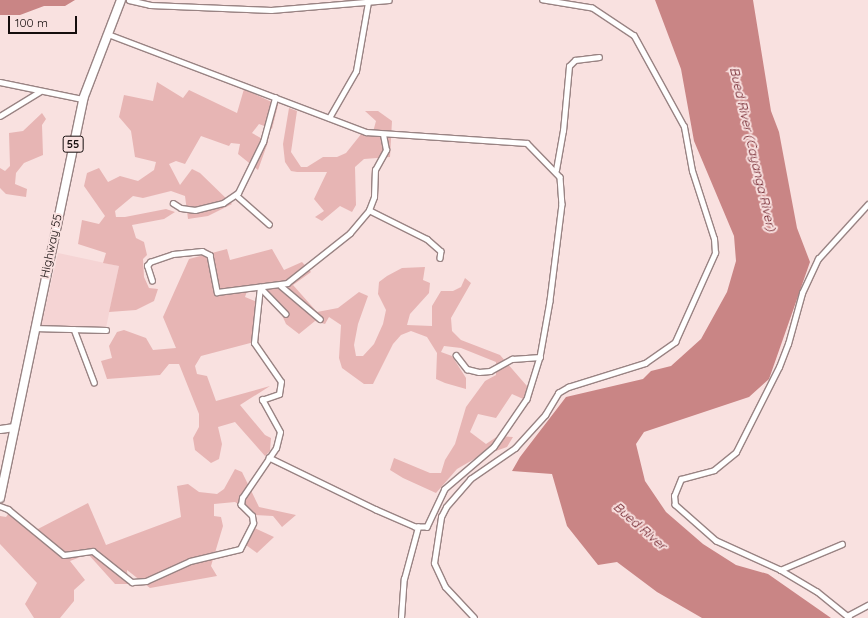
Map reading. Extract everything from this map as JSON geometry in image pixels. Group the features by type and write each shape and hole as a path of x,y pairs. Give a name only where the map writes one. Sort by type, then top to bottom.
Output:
{"highway":[{"name":"Highway 55","path":"0,498 34,328 83,99 106,33 121,0"}],"main road":[{"path":"0,429 14,427"}],"street":[{"path":"129,0 150,5 240,10 388,0"},
{"path":"474,618 445,587 434,563 440,517 446,507 470,479 514,448 544,416 558,393 568,387 645,364 675,342 715,253 714,239 692,171 684,127 634,36 592,8 543,0"},
{"path":"329,118 356,71 368,2"},
{"path":"106,33 329,118 383,135 522,141 534,148 556,170 562,190 560,227 540,356 527,399 506,433 479,461 458,475 442,495 427,527 418,528 269,458"},
{"path":"556,170 564,132 569,66 575,60 599,57"},
{"path":"0,82 39,92 83,99"},
{"path":"0,116 39,92"},
{"path":"173,203 181,208 195,210 223,203 236,195 244,185 263,142 275,98"},
{"path":"152,282 147,266 150,262 173,254 202,251 210,255 217,292 281,286 350,233 369,210 374,197 375,170 386,150 383,135"},
{"path":"236,195 269,224"},
{"path":"868,204 818,259 802,293 781,361 736,452 714,470 688,476 677,484 675,505 703,531 734,552 780,570 817,592 848,617 868,605"},
{"path":"369,210 392,219 427,239 441,251 440,258"},
{"path":"281,286 320,319"},
{"path":"260,287 286,314"},
{"path":"4,507 64,555 93,551 127,579 146,581 190,561 240,549 253,523 252,516 241,505 242,498 276,448 280,432 262,400 279,394 282,386 254,343 260,287"},
{"path":"34,328 106,330"},
{"path":"74,329 94,382"},
{"path":"456,355 468,369 479,372 490,371 512,359 540,356"},
{"path":"401,618 404,579 418,528"},
{"path":"780,570 842,544"}],"shaded area":[{"path":"157,82 183,98 189,90 237,113 244,89 278,105 272,129 259,124 252,133 268,142 258,170 238,154 240,144 231,143 229,146 201,136 185,164 176,161 169,164 180,185 192,169 200,173 232,204 208,216 188,219 185,196 171,191 143,198 133,196 115,211 116,217 125,217 166,209 175,212 164,219 132,225 136,238 144,242 147,255 143,259 144,277 149,288 158,289 154,301 136,310 109,312 119,266 103,263 106,253 78,244 82,220 99,224 105,216 84,186 87,173 99,168 108,182 120,176 138,181 154,170 156,162 135,157 131,131 119,117 124,95 153,101"},
{"path":"289,108 297,111 291,152 301,167 307,167 323,157 337,157 346,153 366,128 373,132 376,121 365,111 378,111 392,121 390,157 364,159 355,167 356,205 352,212 340,206 322,221 315,217 324,211 314,199 327,172 291,171 285,162 283,144"},
{"path":"42,113 46,119 42,125 43,155 24,163 16,173 15,184 27,189 26,197 6,194 0,188 0,168 5,171 10,166 9,133 23,131"},
{"path":"227,249 230,260 272,249 284,270 302,262 311,272 293,285 317,312 338,308 359,292 368,296 358,324 354,345 356,356 363,356 374,344 383,324 386,310 378,294 379,282 387,276 402,268 425,267 423,280 430,283 429,293 410,314 407,325 432,326 432,306 441,291 453,291 461,287 465,278 471,283 451,318 452,331 461,340 500,355 533,393 530,402 512,394 496,418 478,414 470,432 486,444 498,436 513,437 507,447 476,458 457,469 436,493 403,478 390,470 394,458 430,473 441,473 445,460 455,444 466,407 485,381 496,375 496,362 461,348 444,346 441,352 452,356 466,378 466,389 445,383 436,379 437,353 427,337 411,331 401,335 393,344 373,384 364,384 342,368 339,358 341,325 329,317 325,324 315,321 299,334 286,324 274,297 258,289 247,291 245,297 262,304 256,329 258,341 201,356 195,366 197,374 207,376 216,401 270,386 240,405 265,435 271,438 270,451 265,456 235,422 218,427 222,444 219,459 211,463 195,450 193,438 199,427 199,414 179,364 169,364 160,375 107,379 101,361 112,358 109,346 117,332 124,330 146,338 153,350 176,348 163,317 189,259"},
{"path":"58,253 119,266 106,328 41,326"},
{"path":"235,469 242,472 259,507 296,515 282,527 273,516 255,515 235,502 214,504 214,516 221,517 223,526 211,566 217,576 150,588 127,570 128,584 115,584 88,554 70,561 85,580 74,590 74,601 60,618 34,618 25,604 37,583 0,544 0,516 6,517 12,509 36,530 88,503 106,545 181,517 177,486 188,484 199,492 217,494 224,489"},
{"path":"250,526 274,537 257,553 246,545"}],"water":[{"path":"0,0 75,0 65,6 44,6 20,15 0,15"},
{"path":"655,0 753,0 771,111 779,132 797,228 810,262 769,379 749,397 644,432 636,444 645,481 666,512 703,544 736,565 768,574 831,618 702,618 657,592 617,562 598,565 567,526 552,474 512,471 520,457 566,397 643,379 651,371 671,366 701,339 727,292 736,261 734,236 694,141 681,69"}],"water label":[{"name":"Bued River (Cayanga River)","path":"753,149"},
{"name":"Bued River","path":"640,526"}]}
